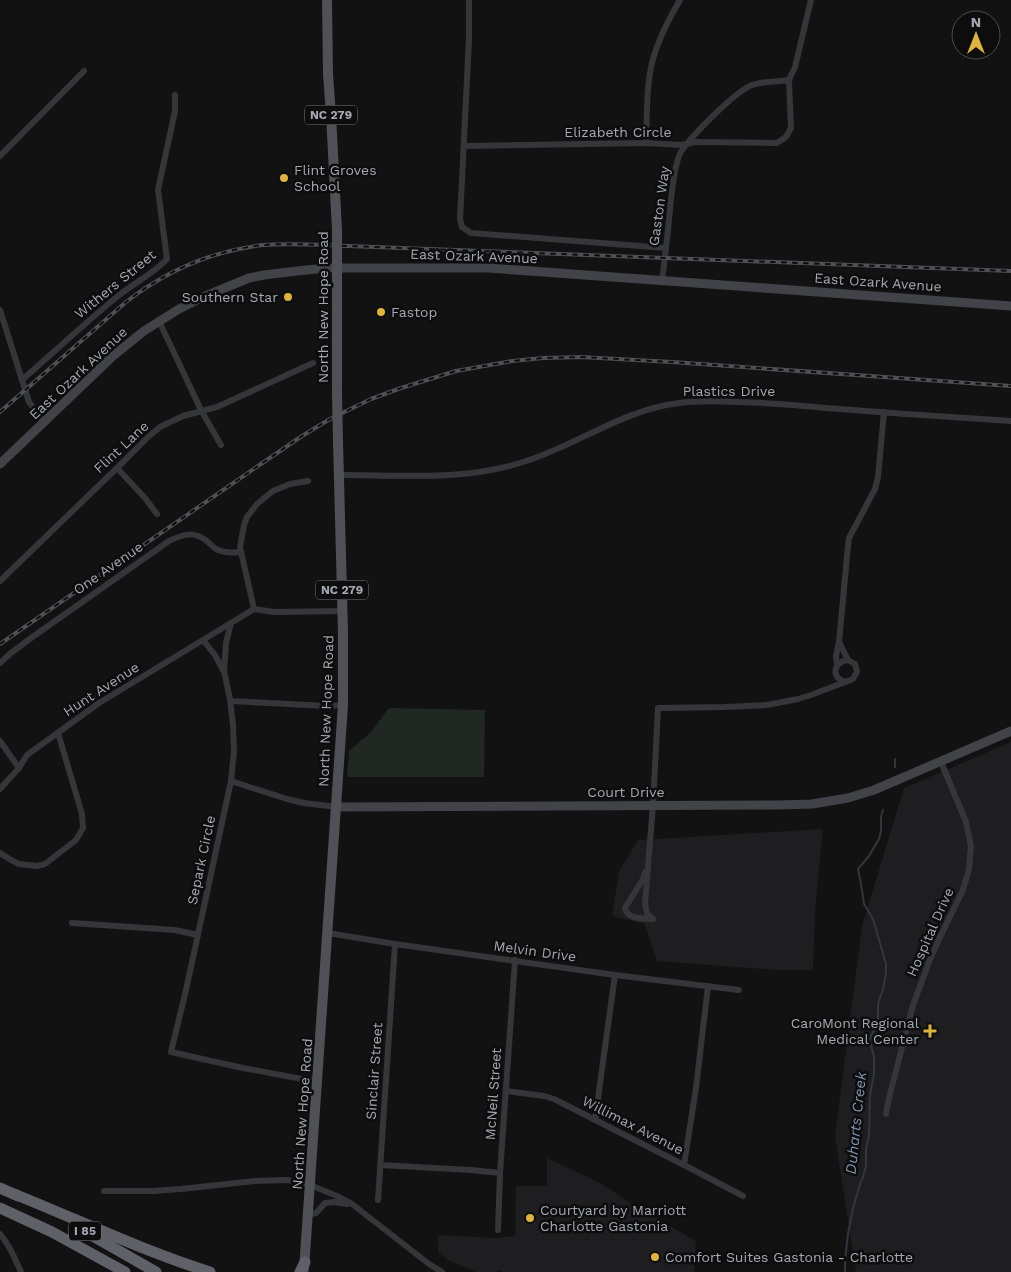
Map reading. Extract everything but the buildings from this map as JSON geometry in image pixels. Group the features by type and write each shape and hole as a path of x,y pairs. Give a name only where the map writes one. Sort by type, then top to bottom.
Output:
{"highway":[{"name":"I 85","path":"0,1188 82,1229 156,1272"},
{"path":"14,1194 152,1252 210,1272"},
{"name":"I 85","path":"0,1208 52,1232 125,1272"}],"main road":[{"name":"North New Hope Road","path":"303,1269 318,1082 343,705 337,395 337,230 328,74 327,0"},
{"name":"East Ozark Avenue","path":"0,464 113,356 159,321 204,297 249,278 337,263 489,268 1011,306"},
{"name":"Court Drive","path":"337,807 812,804 848,798 874,790 1011,731"}],"street":[{"path":"469,0 465,146 460,219 462,227 471,233 666,248"},
{"path":"673,11 676,0"},
{"path":"646,143 650,70 659,41 680,0"},
{"path":"789,80 795,67 811,0"},
{"path":"0,156 84,71"},
{"name":"Elizabeth Circle","path":"465,146 772,143 782,141 791,128 789,80"},
{"name":"Gaston Way","path":"662,281 677,164 687,143 746,88 759,83 789,80"},
{"name":"Withers Street","path":"22,380 100,310 129,286 161,266 167,259 158,190 175,111 175,95"},
{"path":"0,310 29,402 44,422"},
{"path":"159,321 201,410 221,445"},
{"name":"Flint Lane","path":"0,581 160,427 183,416 216,406 313,363"},
{"name":"Plastics Drive","path":"340,475 445,475 494,470 540,456 636,413 655,407 690,402 751,401 1011,421"},
{"path":"828,688 836,674 836,656 840,642 849,538 875,489 878,477 884,412"},
{"path":"117,468 157,514"},
{"path":"254,608 240,552 240,540 244,525 251,511 273,491 308,481"},
{"name":"One Avenue","path":"0,663 31,638 178,536 191,534 207,541 222,552 240,552"},
{"path":"231,623 254,608 274,612 342,612"},
{"name":"Hunt Avenue","path":"0,789 19,768 27,755 100,703 231,623"},
{"name":"Separk Circle","path":"231,623 226,643 224,672 233,725 234,751 231,782 171,1052 318,1082"},
{"name":"Separk Circle","path":"203,640 215,655 224,672"},
{"path":"648,862 642,879 625,908 631,917 653,919 647,913 645,904 653,805 658,708 767,705 798,699 846,682 854,679 857,672 855,664 848,660 840,642"},
{"path":"837,665 848,660"},
{"path":"836,674 838,678 846,682"},
{"path":"230,701 327,706 343,705"},
{"path":"0,853 19,864 37,866 45,864 76,840 83,828 82,814 58,733"},
{"path":"0,741 19,768"},
{"name":"Hospital Drive","path":"886,1114 913,1005 928,962 962,892 969,870 971,846 966,822 941,762"},
{"name":"Court Drive","path":"231,782 287,799 337,807"},
{"path":"72,923 175,930 198,935"},
{"name":"Melvin Drive","path":"328,933 615,975 739,990"},
{"name":"Sinclair Street","path":"378,1200 395,944"},
{"name":"McNeil Street","path":"498,1230 514,960"},
{"path":"596,1120 615,975"},
{"path":"684,1165 696,1088 708,986"},
{"name":"Willimax Avenue","path":"506,1091 544,1096 596,1120 743,1196"},
{"path":"380,1165 500,1173"},
{"path":"104,1191 162,1190 255,1181 287,1180 310,1185 352,1204 428,1264 442,1272"},
{"path":"308,1215 316,1213 325,1203 352,1204"},
{"path":"0,1234 12,1251 21,1272"}],"shaded area":[{"path":"389,708 485,710 484,777 347,777 349,751 371,732"},
{"name":"CaroMont Regional Medical Center","path":"1011,742 1011,1272 856,1272 835,1136 862,926 904,788"},
{"path":"823,829 815,910 813,970 778,970 657,961 645,924 612,916 619,871 638,840"},
{"path":"547,1158 602,1184 633,1205 696,1241 694,1272 503,1272 498,1270 496,1272 476,1272 448,1260 438,1252 438,1235 495,1238 515,1236 516,1186 547,1186"}],"waterway":[{"name":"Duharts Creek","path":"895,759 895,767"},
{"name":"Duharts Creek","path":"845,1272 848,1234 853,1208 866,1166 870,1095 874,1074 874,1057 870,1042 878,1019 878,1004 886,973 886,964 873,919 864,904 858,869 869,856 879,839 883,810"}],"railway":[{"path":"0,412 141,291 173,272 207,257 263,245 316,245 1011,271"},
{"path":"0,644 258,466 330,419 371,399 456,371 512,361 581,357 1011,386"}],"place":[{"name":"Flint Groves School","path":"284,178"},
{"name":"Southern Star","path":"288,297"},
{"name":"Fastop","path":"381,312"},
{"name":"CaroMont Regional Medical Center","path":"930,1031"},
{"name":"Courtyard by Marriott Charlotte Gastonia","path":"530,1218"},
{"name":"Comfort Suites Gastonia - Charlotte","path":"655,1257"}]}
